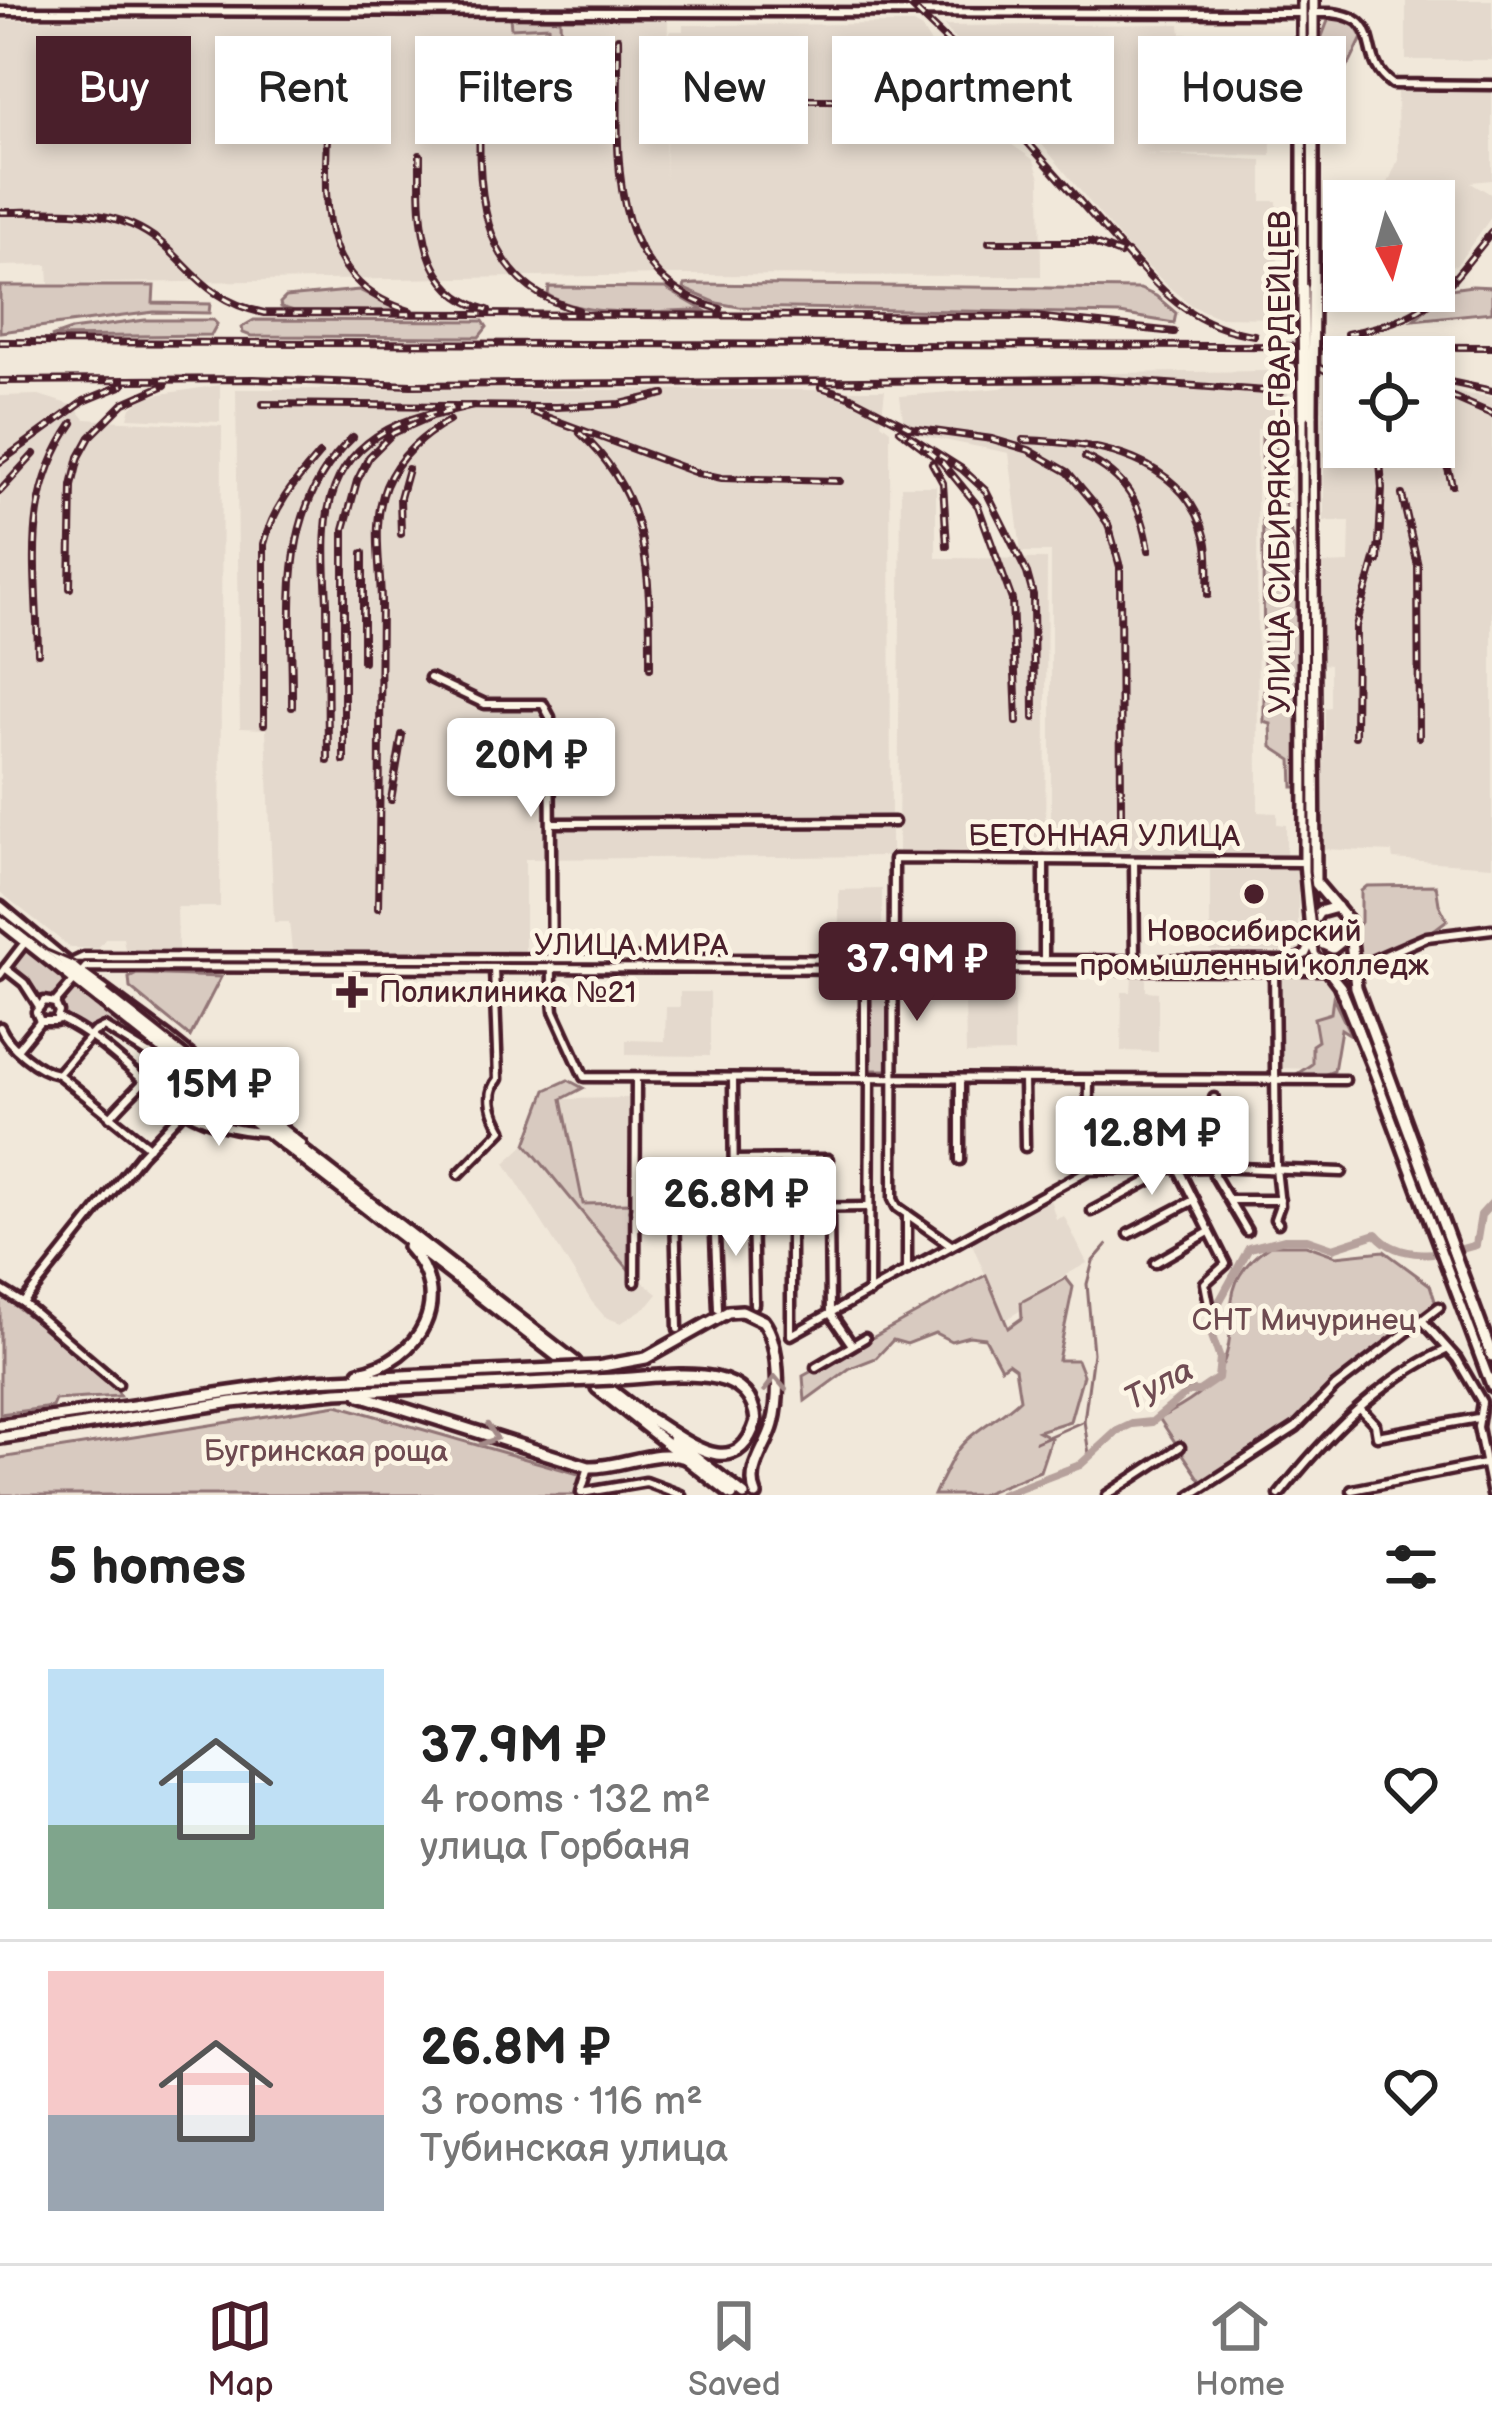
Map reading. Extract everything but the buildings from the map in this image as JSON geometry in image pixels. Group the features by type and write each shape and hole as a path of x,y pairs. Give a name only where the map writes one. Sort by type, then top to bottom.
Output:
{"main road":[{"name":"УЛИЦА СИБИРЯКОВ-ГВАРДЕЙЦЕВ","path":"1303,0 1308,14 1311,930 1314,950 1329,970 1375,1072 1427,1201 1492,1386"},
{"name":"УЛИЦА СИБИРЯКОВ-ГВАРДЕЙЦЕВ","path":"1308,14 1313,0"},
{"name":"УЛИЦА СИБИРЯКОВ-ГВАРДЕЙЦЕВ","path":"1310,862 1316,886 1336,907"},
{"path":"0,907 66,967"},
{"path":"1336,907 1346,915 1350,930 1342,945 1317,944 1311,930 1318,913 1336,907"},
{"path":"0,921 101,992 570,1363 268,1132 245,1109"},
{"name":"УЛИЦА СИБИРЯКОВ-ГВАРДЕЙЦЕВ","path":"1350,930 1353,969 1427,1201"},
{"path":"1353,950 1359,962 1367,963"},
{"path":"0,1425 331,1378 373,1370 401,1356 421,1334 429,1296 422,1266 387,1225"},
{"name":"УЛИЦА СИБИРЯКОВ-ГВАРДЕЙЦЕВ","path":"1458,1284 1492,1356"},
{"path":"331,1378 597,1367 646,1358 728,1312 742,1311 763,1321 774,1347 776,1412 752,1478 756,1495"},
{"path":"0,1438 233,1402 568,1381 728,1379 746,1392 756,1421 744,1445 722,1455 704,1453 648,1418"},
{"path":"606,1384 744,1495"},
{"path":"606,1384 732,1495"},
{"path":"337,1392 397,1405 590,1467 668,1454 688,1459"}],"street":[{"path":"148,12 150,0"},
{"path":"376,0 376,12"},
{"path":"0,11 1350,15 1359,19 1370,37 1377,70 1392,84 1492,85"},
{"path":"430,678 485,704 543,704 550,717 554,1012 584,1077 1345,1080"},
{"path":"552,823 894,822"},
{"name":"БЕТОННАЯ УЛИЦА","path":"896,964 894,859 1310,862"},
{"path":"1044,960 1045,860"},
{"path":"1134,861 1135,961"},
{"path":"1353,969 1427,937 1492,929"},
{"path":"1278,1223 1274,965 1306,954 1311,930"},
{"path":"26,941 3,971 24,983 38,1005 40,1021 50,1024 58,1018"},
{"name":"УЛИЦА МИРА","path":"66,967 84,958 236,958 865,969 1044,960 1353,969"},
{"path":"236,958 236,968"},
{"path":"459,1174 502,1130 490,1098 498,1079 493,963"},
{"name":"УЛИЦА МИРА","path":"78,975 86,967 493,963"},
{"name":"УЛИЦА МИРА","path":"552,964 1274,965"},
{"path":"896,964 893,1199 897,1207 951,1245"},
{"path":"100,967 101,992 175,1041 317,1160"},
{"path":"865,969 869,1293"},
{"path":"55,1003 78,975"},
{"path":"38,1005 55,1003"},
{"path":"55,1003 58,1018 90,1036 182,1112 225,1129 268,1132"},
{"path":"18,1048 40,1021"},
{"path":"0,1027 4,1037 50,1073 58,1073 148,1147"},
{"path":"58,1073 104,1027 154,1056 175,1041"},
{"path":"110,1117 138,1086 148,1083 175,1041"},
{"path":"635,1282 636,1078"},
{"path":"734,1078 734,1209"},
{"path":"960,1079 960,1160"},
{"path":"1024,1079 1025,1147"},
{"path":"1088,1169 1089,1080"},
{"path":"1214,1098 1212,1167 1246,1231"},
{"path":"23,1303 148,1147 182,1112"},
{"path":"734,1160 828,1160"},
{"path":"1092,1211 1150,1180 1153,1167"},
{"path":"1178,1168 1226,1264 1205,1283 1209,1304"},
{"path":"791,1208 790,1335 1088,1169 1342,1172"},
{"path":"1228,1199 1280,1200"},
{"path":"1129,1234 1194,1200"},
{"path":"635,1210 868,1207"},
{"path":"830,1208 830,1313 852,1345"},
{"path":"714,1209 718,1309"},
{"path":"752,1209 754,1304"},
{"path":"675,1210 678,1329"},
{"path":"907,1214 907,1271"},
{"path":"1155,1263 1209,1232"},
{"path":"0,1289 118,1384"},
{"path":"1191,1495 1296,1427 1335,1387 1439,1307"},
{"path":"1422,1320 1440,1337 1482,1402 1478,1418 1492,1495"},
{"path":"816,1367 866,1338"},
{"path":"1279,1495 1312,1454 1360,1408 1401,1374 1446,1350"},
{"path":"1360,1408 1375,1424 1377,1436 1478,1418"},
{"path":"1107,1495 1180,1447"},
{"path":"1352,1490 1484,1464"},
{"path":"580,1494 590,1467"},
{"path":"580,1494 633,1482 664,1486 681,1495"},
{"path":"657,1495 664,1486"}],"shaded area":[{"path":"1406,0 1492,0 1492,60 1406,60"},
{"path":"668,18 668,36 639,36 639,144 666,144 665,180 666,144 808,144 808,36 670,36 670,31 683,31 683,25 913,24 926,36 832,36 832,144 1011,144 1034,160 1040,178 1041,276 669,275 49,284 48,265 0,266 0,20"},
{"path":"1180,24 1181,34 1259,34 1138,36 1138,144 1271,144 1271,156 1142,154 1262,160 1262,201 1277,201 1279,318 1218,317 1192,306 1126,246 1042,144 1114,144 1114,36 952,36 944,26"},
{"path":"1397,91 1492,91 1492,180 1471,182 1492,195 1492,216 1456,266 1455,180 1389,180 1398,160"},
{"path":"1267,371 1288,389 1289,428 1257,429 1258,812 1277,813 1277,824 1286,825 1286,854 1051,854 1051,552 1021,552 1009,453 919,435 904,427 900,396 1001,388 1034,374"},
{"path":"220,385 220,422 128,418 131,407 148,396"},
{"path":"236,389 885,390 881,423 890,430 891,856 525,859 525,952 292,951 289,922 274,922 266,729 240,728"},
{"path":"1455,393 1492,397 1492,866 1393,859 1392,852 1323,849 1330,665 1323,664 1323,564 1349,563 1350,521 1324,521 1324,468 1455,468"},
{"path":"39,395 74,406 85,419 222,426 220,907 177,907 178,950 125,949 123,938 106,938 98,948 71,948 0,892 0,396"},
{"path":"901,486 936,486 936,558 1047,559 1045,854 898,853"},
{"name":"Новосибирский промышленный колледж","path":"1210,870 1298,870 1298,952 1210,951"},
{"path":"882,889 882,934 839,933 839,890"},
{"path":"1280,974 1317,975 1327,981 1348,1027 1337,1032 1314,1069 1279,1068"},
{"path":"1132,976 1146,976 1146,991 1158,992 1158,1052 1121,1051 1122,992 1131,992"},
{"path":"680,992 710,992 710,1056 626,1055 626,1040 665,1041 666,1007 680,1007"},
{"path":"1014,996 1014,1053 966,1054 965,997"},
{"path":"628,1098 630,1203 583,1205 562,1099"},
{"path":"526,1144 630,1271 658,1294 621,1323 605,1317 592,1302 505,1163"},
{"path":"1048,1192 1056,1219 1064,1216 1087,1263 1018,1302 1021,1310 1005,1320 969,1237"}],"green space":[{"path":"510,17 560,19 561,36 548,36 548,26 511,28"},
{"path":"1329,18 1352,21 1362,38 1346,67 1346,36 1322,36"},
{"path":"696,284 1140,289 1176,313 1174,323 1120,314 739,307 684,289"},
{"path":"0,286 154,286 153,303 210,304 209,313 154,312 0,332"},
{"path":"549,287 665,288 703,310 583,308 548,295"},
{"path":"1492,287 1492,312 1413,320 1423,312 1455,312 1455,288"},
{"path":"359,290 401,311 294,311 280,303 286,297"},
{"path":"145,320 213,320 217,324 211,335 51,337 71,330"},
{"path":"254,320 483,321 487,327 479,337 243,333 242,327"},
{"path":"1262,437 1269,438 1282,465 1287,517 1297,544 1299,787 1293,787 1292,760 1272,747 1271,724 1264,722 1264,691 1274,678 1271,674 1264,677"},
{"path":"1436,885 1447,920 1426,936 1367,961 1359,960 1356,929 1361,922 1361,891 1367,886"},
{"path":"27,945 71,980 55,1001 37,1000 8,969"},
{"path":"137,974 221,977 190,1037 130,988 129,978"},
{"path":"75,983 158,1048 153,1055 116,1029 92,1031 63,1014 58,1003"},
{"path":"867,985 891,985 891,1070 868,1070"},
{"path":"1333,998 1351,1035 1341,1029 1334,1071 1316,1078 1294,1076 1312,1064 1312,1045 1318,1041 1314,1018 1331,1013"},
{"path":"168,1058 257,1128 214,1121 167,1092 155,1082"},
{"path":"568,1080 583,1088 562,1099 583,1204 630,1203 630,1271 526,1144 546,1090"},
{"name":"СНТ Мичуринец","path":"1270,1245 1306,1245 1336,1256 1384,1251 1430,1285 1436,1304 1295,1424 1205,1487 1159,1418 1214,1380 1230,1337 1234,1290 1251,1260"},
{"path":"986,1275 1008,1328 1022,1318 1021,1302 1066,1278 1073,1287 1058,1360 1077,1360 1083,1375 1070,1421 1038,1431 1051,1438 1040,1471 980,1495 934,1495 963,1443 1020,1399 1015,1368 1008,1363 1001,1368 985,1338 951,1341 935,1333 907,1344 893,1340 876,1358 850,1368 805,1401 803,1376"},
{"path":"0,1294 113,1381 120,1396 55,1400 52,1407 0,1414"},
{"name":"Бугринская роща","path":"337,1405 582,1475 577,1495 0,1495 0,1458"}],"waterway":[{"name":"Тула","path":"1001,1495 1080,1465 1117,1431 1152,1422 1189,1391 1199,1391 1218,1378 1213,1313 1249,1248 1285,1239 1307,1239 1333,1248 1376,1234 1409,1252 1450,1251 1476,1245 1481,1215 1492,1203"},
{"path":"1080,1465 1089,1454 1084,1421 1093,1353 1087,1284 1093,1261 1107,1245"},
{"path":"1036,1442 1084,1421"}],"tram line":[{"path":"1307,0 1309,871 1319,952 1348,987 1492,1373"},
{"path":"0,913 47,950 75,962 1323,964 1336,969"}],"railway":[{"path":"904,0 942,36"},
{"path":"618,38 619,159 634,236 652,268 680,293 720,309"},
{"path":"808,100 956,101 989,111 1023,137 1137,266"},
{"path":"327,144 328,217 343,264 380,299 410,311"},
{"path":"480,144 484,205 494,240 512,270 539,294 578,310"},
{"path":"420,155 423,225 435,268 464,300 488,310"},
{"path":"0,212 84,213 132,225 166,247 220,296 264,313 1035,317 1174,332"},
{"path":"1347,334 1398,320 1432,301 1492,232"},
{"path":"989,242 1090,242 1120,254"},
{"path":"1128,253 1155,283 1198,317 1254,335"},
{"path":"0,342 1492,347"},
{"path":"1284,358 1323,369"},
{"path":"0,381 254,379 411,385 1097,379 1280,392"},
{"path":"1455,383 1492,391"},
{"path":"0,462 84,401 123,385"},
{"path":"70,588 72,486 79,457 90,437 124,403 165,385"},
{"path":"821,387 911,428 992,439 1029,450 1068,472 1093,502 1108,524 1120,567 1121,819"},
{"path":"263,404 556,407 621,404 664,394"},
{"path":"1455,398 1492,414"},
{"path":"328,761 325,538 341,475 355,455 395,426 445,410 473,406 432,416 393,433 369,457 357,481 344,529 344,761"},
{"path":"533,412 697,473 840,481"},
{"path":"378,908 381,501 404,456 449,421"},
{"path":"38,653 35,562 39,506 45,478 73,423"},
{"path":"1017,722 1012,600 978,506 942,462 900,430 962,469 986,491 1027,573 1033,595 1034,718"},
{"path":"580,433 604,458 634,512 647,572 650,668"},
{"path":"292,707 291,598 300,529 328,466 353,437"},
{"path":"1023,440 1107,451 1158,472 1179,489 1195,511 1206,539 1208,595"},
{"path":"0,491 34,454"},
{"path":"264,724 264,544 279,507 319,454"},
{"path":"1085,457 1112,473 1130,494 1149,550"},
{"path":"932,463 943,483 947,546"},
{"path":"1378,561 1381,468"},
{"path":"1447,468 1452,485"},
{"path":"401,534 400,498 408,469"},
{"path":"1402,495 1418,566 1419,737"},
{"path":"1355,736 1356,626 1379,545"},
{"path":"363,553 363,661"},
{"path":"391,800 402,735"}],"place":[{"name":"Новосибирский промышленный колледж","path":"1254,894"},
{"name":"Поликлиника №21","path":"352,992"}]}
